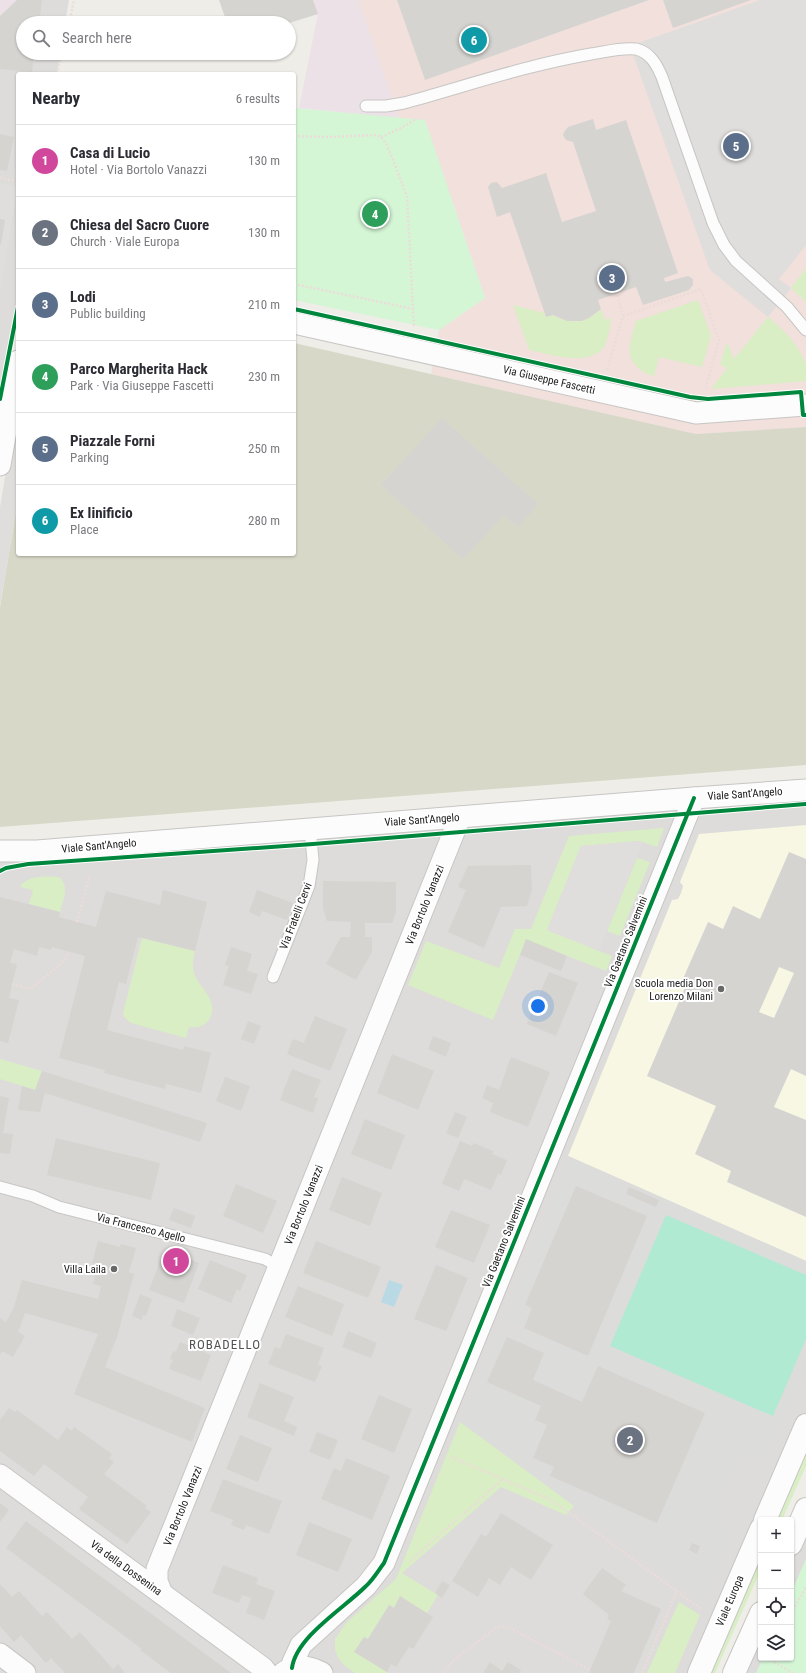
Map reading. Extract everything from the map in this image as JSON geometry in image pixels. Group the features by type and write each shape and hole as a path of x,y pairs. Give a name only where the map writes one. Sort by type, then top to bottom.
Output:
{"street":[{"name":"Via Giuseppe Fascetti","path":"296,323 696,413 806,405"},
{"path":"0,465 16,373"},
{"name":"Viale Sant'Angelo","path":"37,851 310,828 806,790"},
{"name":"Via Gaetano Salvemini","path":"294,1661 366,1586 384,1563 694,798"},
{"name":"Via Bortolo Vanazzi","path":"162,1594 157,1581 158,1569 460,817"},
{"path":"0,851 37,851"},
{"path":"0,860 37,851"},
{"path":"766,1517 806,1425"},
{"name":"Via della Dossenina","path":"0,1475 260,1667 283,1660 294,1661"},
{"path":"794,1537 806,1509"},
{"name":"Viale Europa","path":"699,1673 758,1536"},
{"path":"734,1673 758,1619"},
{"path":"302,1649 304,1661 318,1671 294,1661 302,1649"},
{"path":"0,1654 25,1673"}],"lane":[{"path":"366,106 386,106 404,103 559,59 623,49 637,49 646,54 656,64 662,77 713,223 724,245 746,272 787,307 806,330"},
{"name":"Via Fratelli Cervi","path":"273,977 310,879 313,860 310,828"},
{"name":"Via Francesco Agello","path":"0,1187 34,1196 59,1207 265,1259 272,1263 276,1274"}],"path":[{"path":"71,16 74,0"},
{"path":"57,72 60,60"},
{"path":"296,136 326,137 375,135 381,137 387,145 407,196 414,331"},
{"path":"0,178 16,181"},
{"path":"296,284 413,309"},
{"path":"623,316 701,289 719,340 705,391"},
{"path":"614,348 623,316 617,293"},
{"path":"78,922 90,875"},
{"path":"12,984 32,988 64,961 69,952"},
{"path":"430,1448 547,1498 720,1623"},
{"path":"378,1571 392,1573 399,1570 503,1479"},
{"path":"794,1609 806,1587"},
{"path":"642,1673 677,1591"},
{"path":"443,1673 455,1659 496,1628 501,1626 510,1628 590,1670"},
{"path":"772,1661 793,1673"}],"shaded area":[{"path":"0,0 17,0 0,16"},
{"path":"17,0 69,0 66,16 16,16 16,60 59,60 57,72 16,72 16,319 0,416 0,16"},
{"path":"219,0 358,0 399,118 299,108 318,14 296,21 296,16 268,16"},
{"path":"358,0 806,0 806,427 696,434 431,374 439,330 485,298 425,121 399,118"},
{"path":"760,0 806,0 806,245 779,279 791,288 768,317 710,270 630,46"},
{"path":"0,183 16,186 16,198 0,291 0,249 5,220 0,219"},
{"path":"296,343 696,434 806,427 806,765 0,827 0,607 16,511 16,556 296,556"},
{"path":"16,412 16,511 0,606 0,507"},
{"path":"806,793 806,1418 763,1517 758,1517 758,1527 694,1673 0,1673 0,861"},
{"name":"Scuola media Don Lorenzo Milani","path":"806,825 806,1261 568,1156 672,900 678,899 681,893 683,886 680,882 699,834"},
{"path":"639,841 643,842 599,951 547,930 581,846"},
{"path":"568,1156 806,1261 806,1366 768,1452 746,1459 731,1473 720,1499 723,1522 732,1536 703,1602 460,1422 496,1333 518,1341 525,1326 503,1317"},
{"path":"806,1512 806,1673 734,1673 758,1620 758,1661 794,1661 794,1539"}],"green space":[{"path":"296,108 425,120 485,298 439,330 296,300"},
{"path":"806,268 806,302 791,288"},
{"path":"698,300 711,336 702,367 659,357 654,376 640,370 633,362 630,352 631,340 636,321"},
{"path":"513,305 544,313 546,317 553,315 572,321 584,320 596,314 601,309 605,320 611,318 606,343 600,351 592,356 582,358 560,357 529,350"},
{"path":"768,317 785,332 800,351 806,365 806,381 711,389 727,368 720,365 727,342 734,359"},
{"path":"664,828 657,847 639,841 581,846 547,930 612,956 606,971 526,940 493,1020 408,985 426,941 499,968 515,929 531,929 569,836"},
{"path":"637,858 650,862 620,936 607,931"},
{"path":"37,877 59,877 65,889 60,912 29,904 33,890 20,887 23,883"},
{"path":"142,938 195,951 193,962 194,973 196,979 210,1000 212,1011 210,1018 204,1025 199,1027 189,1027 186,1038 131,1023 124,1017 123,1013"},
{"path":"0,1059 42,1071 35,1090 0,1079"},
{"path":"666,1215 806,1275 806,1339 773,1416 610,1346"},
{"path":"460,1422 574,1506 566,1515 501,1487 402,1573 438,1595 427,1613 400,1597 394,1608 389,1605 368,1639 364,1637 355,1652 389,1673 355,1673 345,1666 338,1658 335,1649 335,1639 346,1623 396,1579"},
{"path":"806,1445 806,1466 783,1517 774,1517"},
{"path":"758,1555 758,1576 715,1673 707,1673"},
{"path":"806,1559 806,1673 756,1673 762,1661 794,1661 794,1586"},
{"path":"679,1602 700,1615 675,1673 647,1673"}],"water":[{"path":"389,1280 403,1285 394,1307 381,1302"}],"building":[{"path":"17,0 42,0 40,16 16,16 16,60 33,60 32,72 0,69 0,16"},
{"path":"219,0 313,0 318,14 296,21 296,16 225,16"},
{"path":"397,0 649,0 425,80"},
{"path":"663,0 751,0 673,28"},
{"path":"593,119 596,130 626,120 678,273 664,278 665,282 688,276 693,279 693,285 689,290 643,305 636,287 598,300 601,309 589,318 582,321 567,321 553,315 546,317 510,212 497,217 488,187 491,183 497,182 502,188 546,173 562,222 596,211 573,142 566,140 563,135 568,127"},
{"path":"0,134 14,137 7,171 0,170"},
{"path":"0,219 5,220 1,244 0,244"},
{"path":"442,418 538,504 518,527 504,515 463,559 381,485"},
{"path":"789,852 806,859 806,1076 791,1069 774,1107 806,1120 806,1217 727,1182 731,1171 695,1154 716,1106 647,1076 687,983 682,981 708,922 723,929 733,906 760,919","holes":["779,967 794,973 774,1018 759,1012"]},
{"path":"531,865 532,890 527,906 501,907 484,948 448,932 466,890 458,887 468,866"},
{"path":"323,881 396,882 396,912 392,923 365,923 365,937 372,937 372,952 356,980 326,964 341,937 350,937 351,922 327,921 323,908"},
{"path":"163,890 207,902 195,951 138,937 126,984 119,982 107,1030 183,1050 184,1046 211,1053 201,1093 166,1084 165,1089 104,1073 105,1070 59,1058 85,956 52,947 51,950 39,947 37,956 14,949 10,963 17,964 9,998 19,1000 8,1043 0,1041 0,897 60,912 59,917 96,927 106,891 160,905"},
{"path":"257,890 293,903 287,920 262,911 260,917 249,912"},
{"path":"526,939 567,956 561,971 520,955"},
{"path":"231,947 252,954 247,971 258,974 251,994 223,985 229,966 225,965"},
{"path":"549,972 578,983 556,1036 527,1024"},
{"path":"315,1016 347,1029 330,1071 287,1054 293,1039 304,1043"},
{"path":"248,1021 261,1026 254,1044 241,1039"},
{"path":"433,1036 451,1043 446,1057 428,1049"},
{"path":"392,1054 434,1071 418,1110 377,1093"},
{"path":"511,1057 550,1072 528,1127 490,1112 493,1103 482,1098 487,1085 499,1090"},
{"path":"292,1069 321,1080 314,1097 318,1098 313,1113 280,1100"},
{"path":"42,1071 207,1123 200,1142 45,1093 40,1112 18,1110 22,1086 35,1090"},
{"path":"225,1077 250,1086 241,1111 216,1101"},
{"path":"0,1096 9,1098 3,1133 13,1134 10,1154 0,1153"},
{"path":"455,1112 467,1117 458,1138 446,1133"},
{"path":"365,1119 405,1135 391,1170 351,1154"},
{"path":"56,1138 160,1163 151,1200 47,1175"},
{"path":"460,1141 472,1146 474,1143 493,1151 492,1154 507,1160 501,1175 498,1174 491,1190 464,1179 459,1191 442,1184"},
{"path":"342,1177 382,1193 370,1226 329,1210"},
{"path":"236,1184 277,1201 263,1233 223,1216"},
{"path":"576,1186 647,1216 588,1356 524,1328 532,1308 525,1305"},
{"path":"629,1187 659,1200 656,1207 626,1194"},
{"path":"174,1208 195,1216 191,1228 169,1220"},
{"path":"451,1210 490,1225 474,1263 435,1247"},
{"path":"98,1241 120,1247 121,1244 136,1248 129,1272 134,1274 117,1337 105,1367 205,1408 192,1442 74,1394 98,1334 25,1313 18,1332 25,1336 13,1357 2,1351 0,1355 0,1318 6,1322 14,1307 22,1280 98,1299 101,1286 93,1284 98,1265 92,1263"},
{"path":"316,1241 381,1267 368,1298 303,1273"},
{"path":"165,1249 199,1263 184,1303 149,1290"},
{"path":"210,1260 247,1275 240,1291 237,1289 231,1303 198,1289"},
{"path":"436,1265 468,1278 446,1331 414,1319"},
{"path":"298,1286 344,1304 332,1336 285,1317"},
{"path":"140,1294 152,1299 146,1316 143,1315 142,1320 132,1316"},
{"path":"177,1309 200,1318 193,1335 171,1326"},
{"path":"348,1331 377,1343 371,1358 342,1347"},
{"path":"286,1334 324,1348 318,1365 322,1366 315,1382 268,1364 275,1347 280,1349"},
{"path":"507,1337 544,1353 533,1380 582,1402 598,1366 705,1413 657,1523 550,1476 554,1467 533,1458 547,1425 535,1420 541,1406 487,1382"},
{"path":"180,1342 211,1355 201,1381 169,1369 173,1360 170,1359 173,1351 176,1352"},
{"path":"260,1383 294,1397 284,1421 297,1427 294,1436 247,1417"},
{"path":"379,1395 412,1409 394,1453 361,1439"},
{"path":"9,1408 15,1412 17,1410 58,1440 67,1427 71,1431 74,1427 112,1454 109,1458 114,1462 104,1474 147,1506 145,1508 151,1512 127,1544 79,1509 88,1497 44,1464 34,1476 0,1451 0,1420"},
{"path":"317,1432 338,1440 330,1460 309,1452"},
{"path":"240,1435 272,1448 258,1482 226,1469"},
{"path":"346,1458 390,1476 372,1520 321,1499 334,1468 341,1471"},
{"path":"223,1479 282,1501 269,1534 246,1525 244,1530 231,1525 233,1520 210,1511"},
{"path":"0,1503 9,1510 0,1522"},
{"path":"501,1513 553,1545 531,1580 511,1567 500,1585 489,1578 478,1597 452,1581 481,1534 486,1537"},
{"path":"26,1521 231,1673 171,1673 140,1650 142,1649 6,1548"},
{"path":"309,1522 352,1539 338,1572 296,1555"},
{"path":"692,1543 700,1546 697,1554 689,1550"},
{"path":"223,1565 258,1578 256,1584 275,1591 264,1620 246,1613 251,1598 242,1595 239,1603 212,1593"},
{"path":"602,1568 626,1585 621,1591 661,1609 634,1673 589,1673 611,1621 607,1619 609,1615 583,1594"},
{"path":"442,1581 450,1585 442,1598 435,1593"},
{"path":"0,1584 12,1597 19,1591 42,1616 47,1612 72,1639 80,1632 113,1669 118,1664 125,1673 65,1673 51,1658 46,1663 21,1635 14,1642 0,1626"},
{"path":"400,1596 433,1617 413,1649 409,1647 396,1667 391,1664 387,1672 354,1652 364,1637 368,1639 389,1605 394,1608"},
{"path":"490,1662 502,1671 508,1662 521,1670 519,1673 483,1673"}],"cycle path":[{"path":"296,309 690,397 708,399 801,392 803,415 806,415"},
{"path":"0,399 16,317"},
{"path":"292,1668 295,1656 311,1634 368,1584 384,1563 694,798"},
{"path":"0,871 6,868 28,864 313,844 806,804"}],"place":[{"name":"Ex linificio","path":"474,40"},
{"name":"Piazzale Forni","path":"736,146"},
{"name":"Parco Margherita Hack","path":"375,214"},
{"name":"Lodi","path":"612,278"},
{"name":"Scuola media Don Lorenzo Milani","path":"721,989"},
{"name":"Casa di Lucio","path":"176,1261"},
{"name":"Villa Laila","path":"114,1269"},
{"name":"Chiesa del Sacro Cuore","path":"630,1440"}],"district":[{"name":"ROBADELLO","path":"225,1344"}]}
